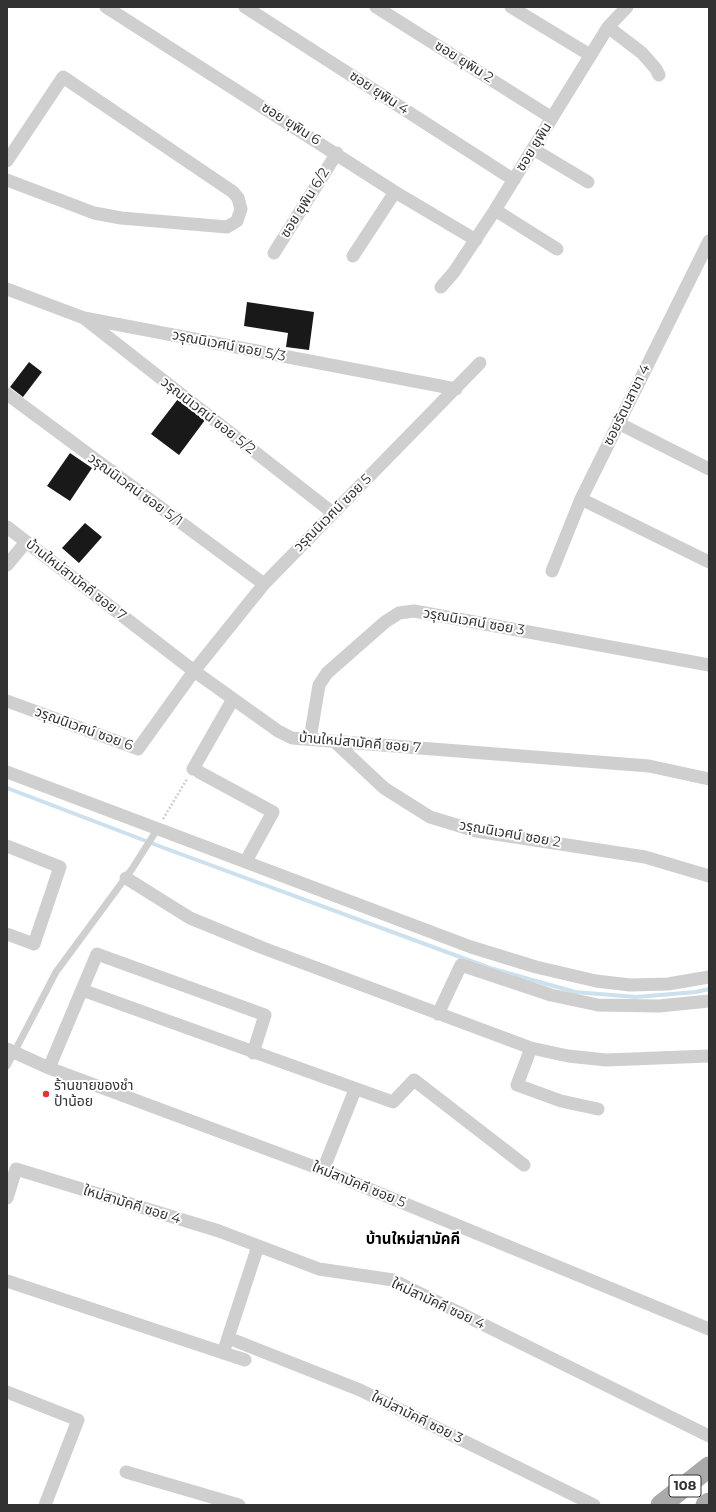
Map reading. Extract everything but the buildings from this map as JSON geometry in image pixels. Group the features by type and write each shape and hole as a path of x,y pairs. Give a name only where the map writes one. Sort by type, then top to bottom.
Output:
{"main road":[{"name":"108","path":"661,1505 709,1467"}],"street":[{"name":"ซอย ยุพิน 6","path":"106,7 337,153 395,192 476,240"},
{"name":"ซอย ยุพิน 4","path":"245,7 514,180"},
{"name":"ซอย ยุพิน 2","path":"376,7 552,118"},
{"path":"511,7 590,55"},
{"name":"ซอย ยุพิน","path":"441,287 454,272 476,240 608,27 627,7"},
{"path":"608,27 642,53 656,69 659,75"},
{"path":"7,161 63,76 233,192 241,204 237,221 228,227 121,218 94,213 7,180"},
{"path":"533,149 588,182"},
{"name":"ซอย ยุพิน 6/2","path":"274,253 337,153"},
{"path":"353,256 395,192"},
{"path":"495,210 557,249"},
{"name":"ซอยรัตนสาขา 4","path":"552,571 581,499 709,241"},
{"name":"วรุณนิเวศน์ ซอย 5/3","path":"7,289 84,318 456,389"},
{"name":"วรุณนิเวศน์ ซอย 5/2","path":"84,318 333,513"},
{"name":"วรุณนิเวศน์ ซอย 5","path":"194,671 264,584 480,363"},
{"name":"วรุณนิเวศน์ ซอย 5/1","path":"7,394 264,584"},
{"path":"618,423 709,469"},
{"path":"581,499 709,562"},
{"name":"บ้านใหม่สามัคคี ซอย 7","path":"7,527 194,671 278,731 292,738 649,766 709,779"},
{"path":"7,565 26,542"},
{"name":"วรุณนิเวศน์ ซอย 3","path":"310,739 319,685 327,673 385,622 399,613 414,611 709,665"},
{"name":"วรุณนิเวศน์ ซอย 6","path":"7,701 138,749 194,671"},
{"path":"233,699 196,770 273,812 246,861"},
{"name":"วรุณนิเวศน์ ซอย 2","path":"335,742 384,788 430,817 476,831 645,857 709,876"},
{"path":"7,772 156,831 246,861 471,946 556,972 596,981 641,985 668,984 709,977"},
{"path":"7,846 60,867 34,944 7,934"},
{"path":"126,878 190,918 263,948 531,1048 568,1056 606,1060 709,1056"},
{"path":"49,1068 97,954 266,1015 253,1053"},
{"path":"438,1014 461,965 551,995 598,1005 659,1006 709,1001"},
{"path":"82,990 354,1090 393,1102 414,1080 524,1165"},
{"path":"531,1048 517,1085 561,1101 598,1109"},
{"name":"ใหม่สามัคคี ซอย 5","path":"11,1051 49,1068 323,1170 709,1329"},
{"path":"323,1170 354,1090"},
{"name":"ใหม่สามัคคี ซอย 4","path":"7,1198 16,1169 219,1231 319,1269 393,1280 709,1436"},
{"path":"223,1353 258,1246"},
{"path":"7,1281 245,1360"},
{"name":"ใหม่สามัคคี ซอย 3","path":"236,1341 360,1390 594,1505"},
{"path":"7,1392 78,1420 45,1505"},
{"path":"126,1472 238,1505"}],"lane":[{"path":"7,1066 11,1051 56,972 126,878 156,831"}],"path":[{"path":"156,831 196,770"}],"waterway":[{"path":"7,788 167,849 490,968 575,992 636,997 696,992 709,989"}],"place":[{"name":"ร้านขายของชำ ป้าน้อย","path":"46,1094"}],"district":[{"name":"บ้านใหม่สามัคคี","path":"413,1240"}]}
